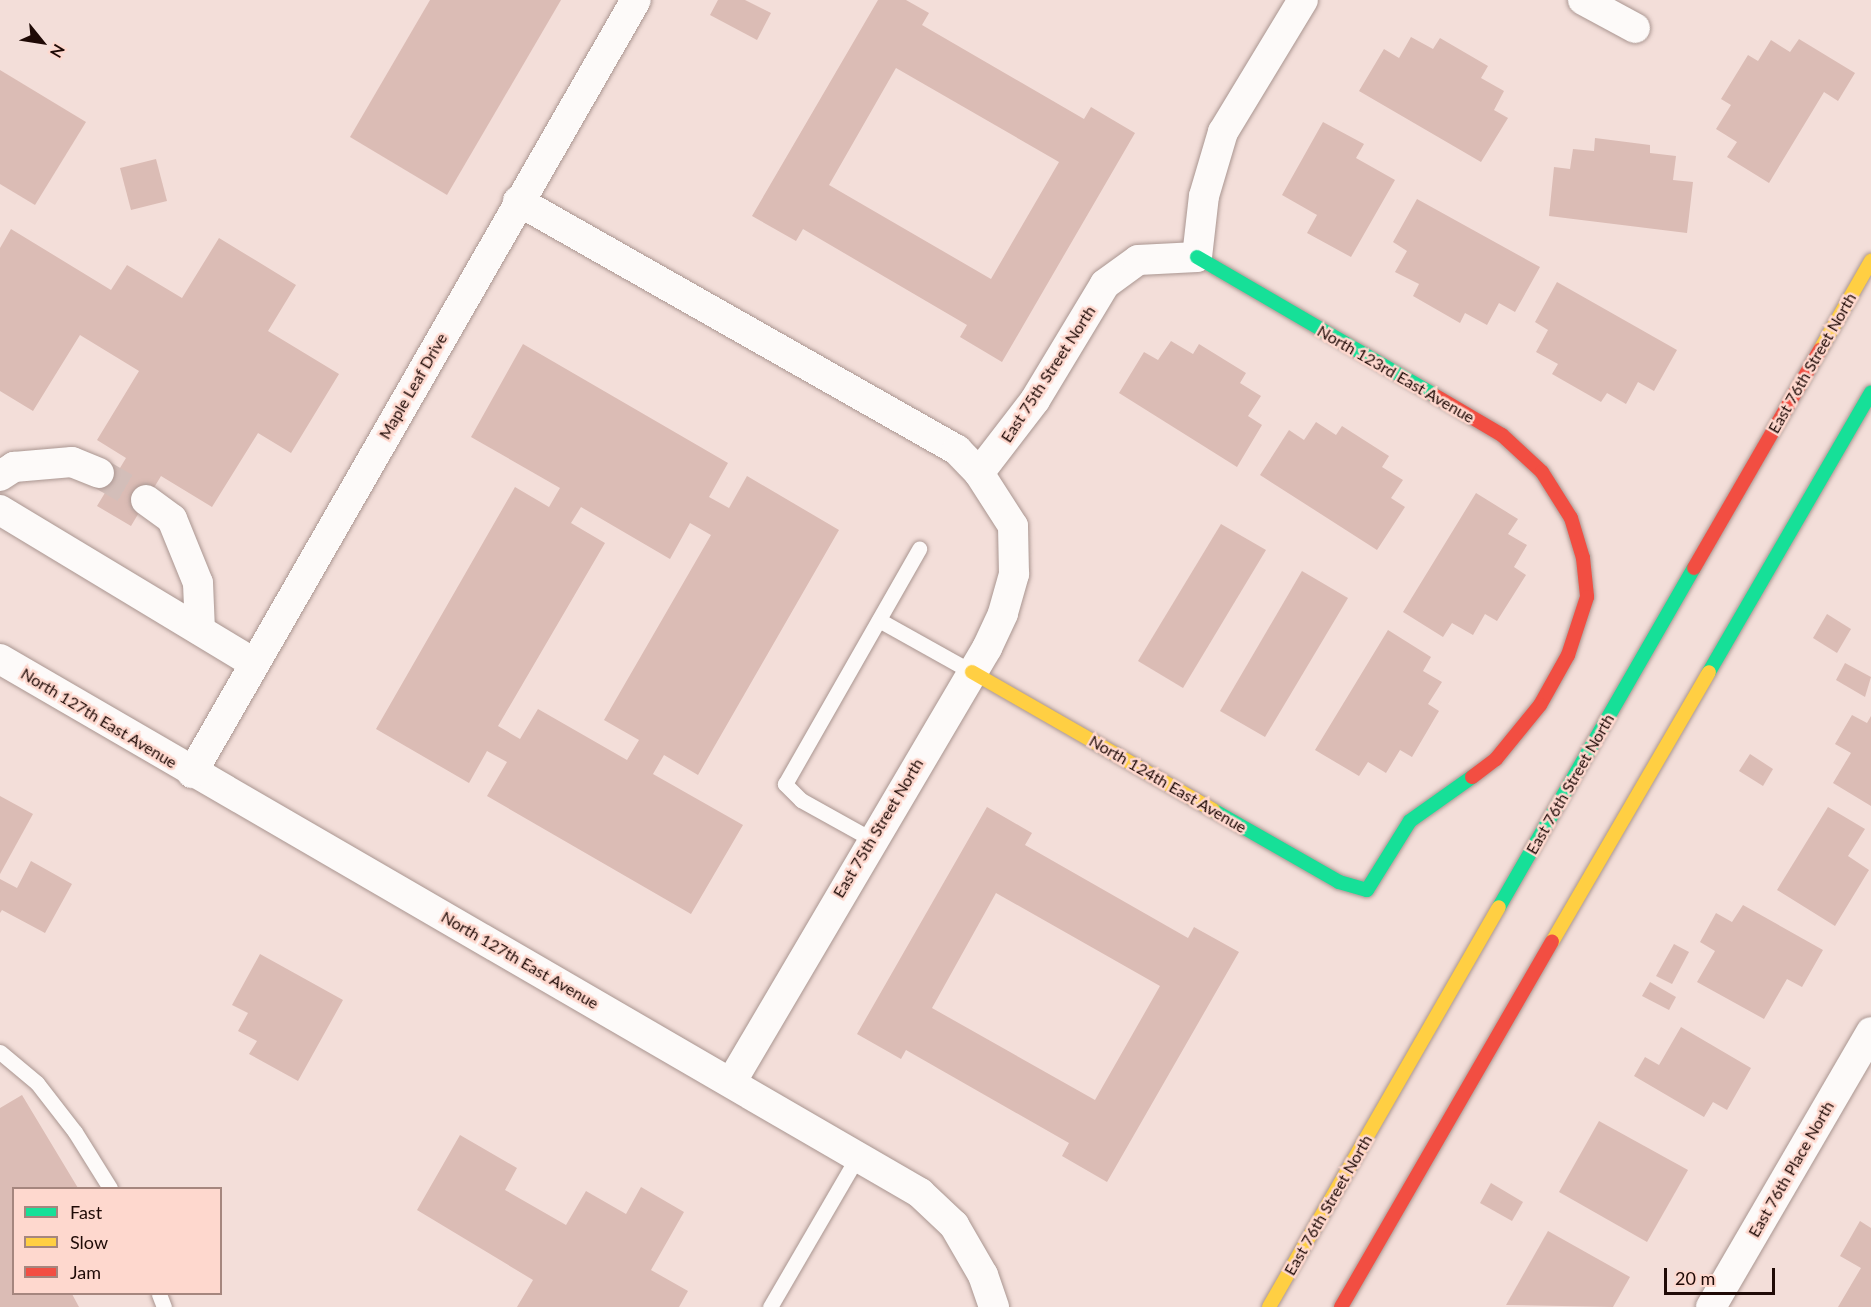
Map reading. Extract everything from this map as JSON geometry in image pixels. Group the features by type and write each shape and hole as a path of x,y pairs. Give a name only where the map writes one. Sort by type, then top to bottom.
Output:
{"main road":[{"name":"North 123rd East Avenue","path":"1197,257 1502,435 1542,472 1571,518 1587,597 1568,655 1540,705 1496,759 1410,821 1367,890"},
{"name":"East 76th Street North","path":"1269,1307 1871,261"},
{"path":"1341,1307 1871,392"},
{"name":"North 124th East Avenue","path":"972,672 1339,882 1367,890"}],"street":[{"name":"Maple Leaf Drive","path":"192,773 636,0"},
{"path":"1197,257 1204,196 1223,132 1303,0"},
{"path":"1583,0 1635,28"},
{"path":"519,201 957,450 979,473"},
{"name":"East 75th Street North","path":"732,1081 871,839 972,672 1003,613 1014,574 1013,526 979,473 1035,400 1105,285 1138,260 1197,257"},
{"path":"0,476 14,467 72,462 99,473"},
{"path":"146,500 172,519 194,572 200,630"},
{"path":"0,510 254,663"},
{"name":"North 127th East Avenue","path":"0,659 192,773 859,1154 920,1193 954,1225 983,1275 994,1307"},
{"name":"East 76th Place North","path":"1711,1307 1871,1032"}],"lane":[{"path":"871,839 801,800 785,784 919,549"},
{"path":"879,620 972,672"},
{"path":"0,1052 37,1083 75,1132 109,1187"},
{"path":"770,1307 859,1154"}],"building":[{"path":"430,0 561,0 447,195 350,137"},
{"path":"718,0 745,0 771,13 757,40 710,15"},
{"path":"878,0 906,0 929,13 922,25 1084,119 1091,107 1135,133 1002,362 960,337 967,325 803,229 796,241 752,216","holes":["896,68 1059,162 991,279 829,185"]},
{"path":"1411,37 1433,49 1440,38 1488,66 1481,78 1504,91 1494,110 1508,118 1481,162 1359,91 1384,49 1399,58"},
{"path":"1799,39 1855,73 1838,101 1824,92 1769,183 1727,157 1737,142 1716,129 1731,105 1721,99 1748,55 1758,61 1771,40 1790,52"},
{"path":"0,70 86,122 35,205 0,184"},
{"path":"1323,122 1364,144 1356,158 1395,180 1351,257 1307,233 1317,215 1282,195"},
{"path":"1595,138 1650,145 1650,153 1676,156 1673,180 1693,182 1687,233 1549,216 1554,167 1570,169 1573,149 1594,151"},
{"path":"156,159 167,201 131,210 120,168"},
{"path":"1417,199 1540,267 1515,312 1499,303 1487,325 1465,313 1460,323 1413,296 1419,284 1395,272 1407,251 1393,242"},
{"path":"11,229 111,290 127,265 182,298 219,238 296,285 268,331 339,374 291,453 258,433 212,507 161,476 131,526 97,506 126,458 97,440 139,371 80,335 33,411 0,391 0,248"},
{"path":"1557,282 1677,350 1654,391 1638,382 1626,404 1607,393 1601,402 1552,374 1558,364 1536,352 1548,330 1535,322"},
{"path":"1171,341 1193,354 1199,344 1246,373 1240,383 1261,396 1248,416 1262,425 1237,467 1119,393 1144,352 1158,360"},
{"path":"523,344 728,463 709,497 729,508 747,476 839,530 698,775 664,755 653,774 743,825 691,914 487,796 507,762 487,751 469,783 376,729 515,487 549,507 560,488 471,437","holes":["581,507 670,559 690,523 711,535 604,720 639,740 627,760 538,709 520,739 498,726 605,543 571,523"]},
{"path":"1316,422 1336,435 1342,426 1389,456 1382,467 1403,480 1391,498 1405,507 1377,550 1260,475 1289,430 1304,440"},
{"path":"1476,493 1518,519 1508,534 1527,545 1514,567 1526,575 1497,621 1485,614 1473,635 1452,623 1443,637 1403,612"},
{"path":"1221,524 1266,550 1183,688 1138,661"},
{"path":"1302,571 1348,598 1265,737 1220,711"},
{"path":"1827,614 1851,629 1837,653 1813,638"},
{"path":"1388,630 1431,657 1423,671 1442,682 1428,704 1439,711 1412,757 1400,750 1386,773 1368,762 1359,776 1315,750"},
{"path":"1845,663 1871,677 1865,697 1836,680"},
{"path":"1852,715 1867,723 1871,716 1871,806 1833,783 1851,753 1835,744"},
{"path":"1750,754 1773,769 1763,786 1739,771"},
{"path":"0,796 33,814 0,874"},
{"path":"987,807 1032,833 1025,845 1188,938 1194,927 1239,952 1107,1182 1062,1156 1069,1143 906,1050 901,1059 857,1034","holes":["996,893 1160,986 1095,1100 932,1008"]},
{"path":"1828,807 1865,829 1848,856 1869,870 1835,926 1777,890"},
{"path":"31,861 72,884 45,933 2,910 0,913 0,879 17,888"},
{"path":"1743,905 1823,950 1802,987 1787,979 1764,1019 1697,982 1715,951 1700,942 1716,913 1732,922"},
{"path":"1674,944 1689,952 1672,984 1656,976"},
{"path":"260,954 343,1000 298,1081 249,1054 257,1041 238,1031 248,1013 232,1005"},
{"path":"1650,982 1676,997 1669,1010 1642,996"},
{"path":"1681,1027 1751,1068 1727,1110 1713,1102 1704,1117 1634,1076 1645,1057 1659,1065"},
{"path":"22,1095 77,1187 12,1187 12,1295 73,1295 79,1307 0,1307 0,1108"},
{"path":"1599,1121 1688,1170 1647,1242 1559,1192"},
{"path":"460,1135 517,1168 505,1190 566,1225 586,1191 626,1214 641,1187 684,1212 651,1270 688,1291 679,1307 517,1307 533,1280 417,1210"},
{"path":"1491,1183 1523,1202 1512,1221 1480,1203"},
{"path":"1860,1221 1871,1228 1871,1307 1838,1307 1861,1268 1840,1256"},
{"path":"1548,1231 1630,1277 1613,1307 1506,1305"}],"tunnel":[{"path":"99,473 146,500"}],"traffic: fast":[{"path":"1197,257 1434,395"},
{"path":"1709,672 1871,392"},
{"path":"1499,907 1694,568"},
{"path":"1213,810 1339,882 1367,890 1410,821 1472,777"}],"traffic: slow":[{"path":"1820,350 1871,261"},
{"path":"972,672 1213,810"},
{"path":"1552,942 1709,672"},
{"path":"1269,1307 1499,907"}],"traffic: jam":[{"path":"1694,568 1820,350"},
{"path":"1434,395 1502,435 1542,472 1571,518 1583,558 1587,597 1568,655 1540,705 1496,759 1472,777"},
{"path":"1341,1307 1552,942"}]}
